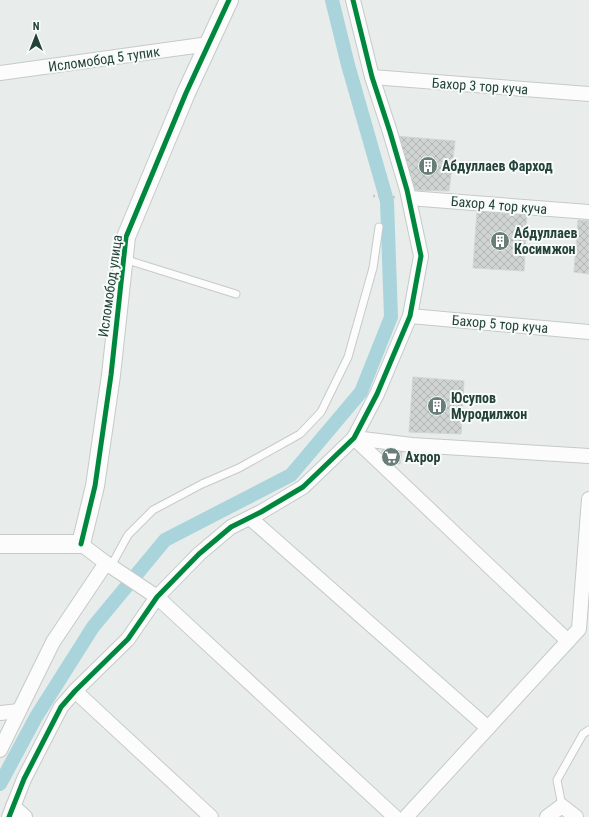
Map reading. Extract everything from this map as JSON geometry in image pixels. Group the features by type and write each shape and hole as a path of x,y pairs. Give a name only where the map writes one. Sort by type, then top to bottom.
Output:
{"street":[{"name":"Исломобод улица","path":"81,544 95,486 126,237 186,94 229,0"},
{"path":"25,817 11,812 24,779 61,708 128,638 157,597 199,554 231,527 250,518 303,487 354,438 377,394 410,316 421,256 409,198 390,132 372,78 353,0"},
{"name":"Исломобод 5 тупик","path":"0,73 209,44"},
{"name":"Бахор 3 тор куча","path":"372,78 589,94"},
{"name":"Бахор 4 тор куча","path":"409,198 589,212"},
{"name":"Бахор 5 тор куча","path":"410,316 589,332"},
{"path":"354,438 412,445 589,456"},
{"path":"354,438 568,641"},
{"path":"406,817 568,641 584,626 589,499"},
{"path":"250,518 488,728"},
{"path":"0,544 81,544 157,597 395,817"},
{"path":"0,750 53,642 108,564"},
{"path":"75,692 212,817"},
{"path":"0,713 19,711"},
{"path":"547,817 562,806 576,817"}],"lane":[{"path":"108,564 128,535 153,510 202,484 239,468 300,434 321,412 348,357 373,268 379,226"},
{"path":"123,258 236,294"},
{"path":"562,806 557,780 583,734 589,730"}],"path":[{"path":"373,196 409,198"}],"building":[{"name":"Абдуллаев Фарход","path":"395,136 455,141 449,191 410,190"},
{"name":"Абдуллаев Косимжон","path":"477,211 527,215 524,271 473,268"},
{"path":"578,220 589,221 589,274 574,272"},
{"name":"Юсупов Муродилжон","path":"413,377 464,381 461,434 409,432"},
{"name":"Ахрор","path":"382,450 402,452 400,464 381,463"}],"waterway":[{"path":"0,784 36,717 93,627 165,540 291,475 361,392 391,317 387,201 348,65 332,0"}],"cycle path":[{"path":"81,544 95,486 111,375 126,237 186,93 229,0"},
{"path":"9,817 24,779 61,707 75,691 128,639 157,597 199,554 231,527 261,512 303,487 354,438 377,394 410,316 421,256 407,190 372,77 353,0"}],"place":[{"name":"Абдуллаев Фарход","path":"428,166"},
{"name":"Абдуллаев Косимжон","path":"500,241"},
{"name":"Юсупов Муродилжон","path":"437,406"},
{"name":"Ахрор","path":"391,457"}]}
